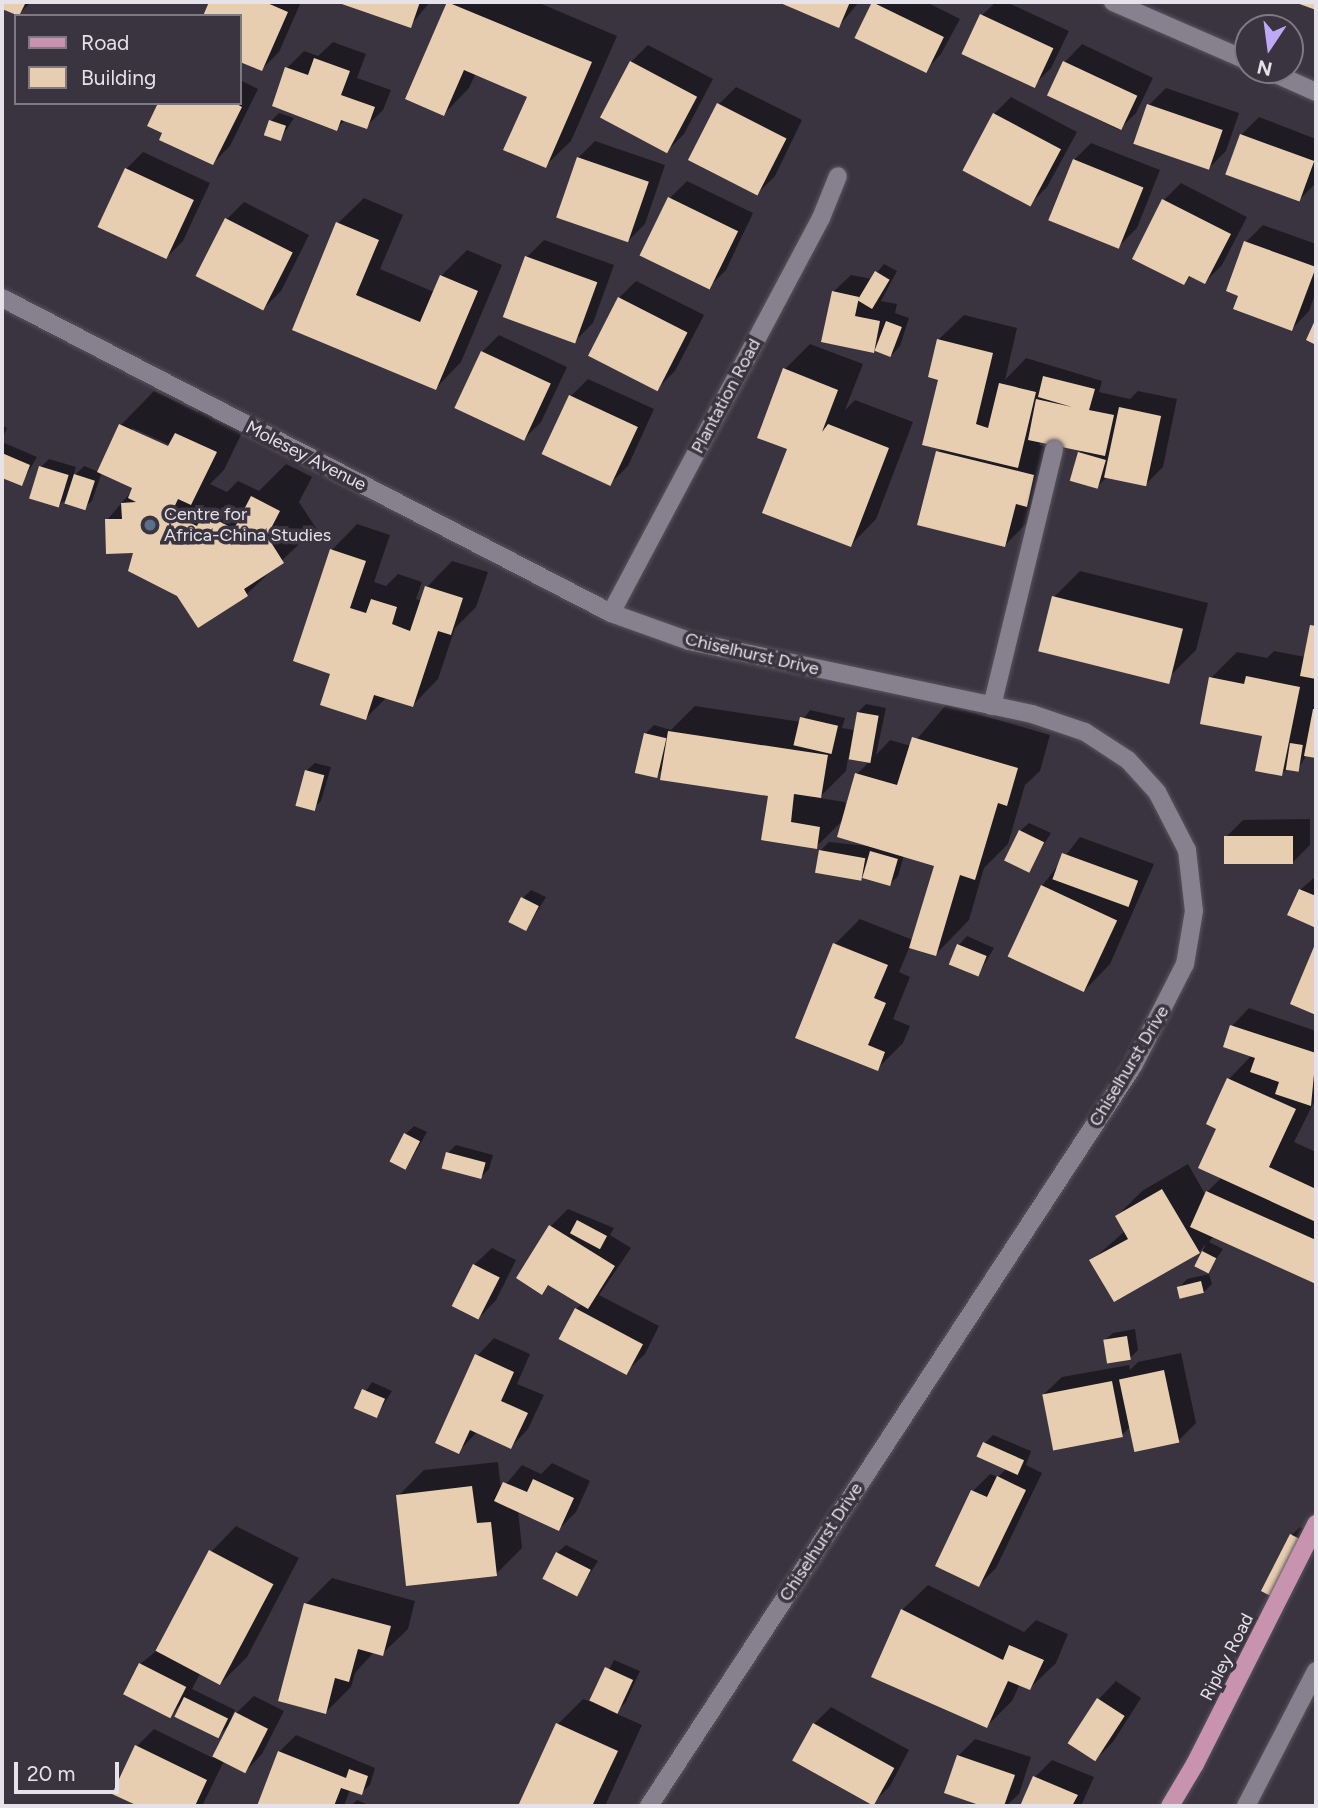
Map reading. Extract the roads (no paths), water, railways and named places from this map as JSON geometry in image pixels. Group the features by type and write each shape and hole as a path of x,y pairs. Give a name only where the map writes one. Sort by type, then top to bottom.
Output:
{"main road":[{"name":"Ripley Road","path":"1170,1806 1208,1741 1316,1524"}],"street":[{"path":"1114,2 1234,55"},
{"path":"1298,84 1316,92"},
{"name":"Plantation Road","path":"611,613 821,218 838,176"},
{"name":"Molesey Avenue","path":"2,298 611,613"},
{"path":"992,706 1054,449"},
{"name":"Chiselhurst Drive","path":"611,613 689,641 992,706 1085,732 1128,760 1157,792 1187,850 1194,883 1192,936 1185,964 1133,1066 649,1806"},
{"path":"1246,1806 1316,1671"}],"place":[{"name":"Centre for Africa-China Studies","path":"150,525"}]}
